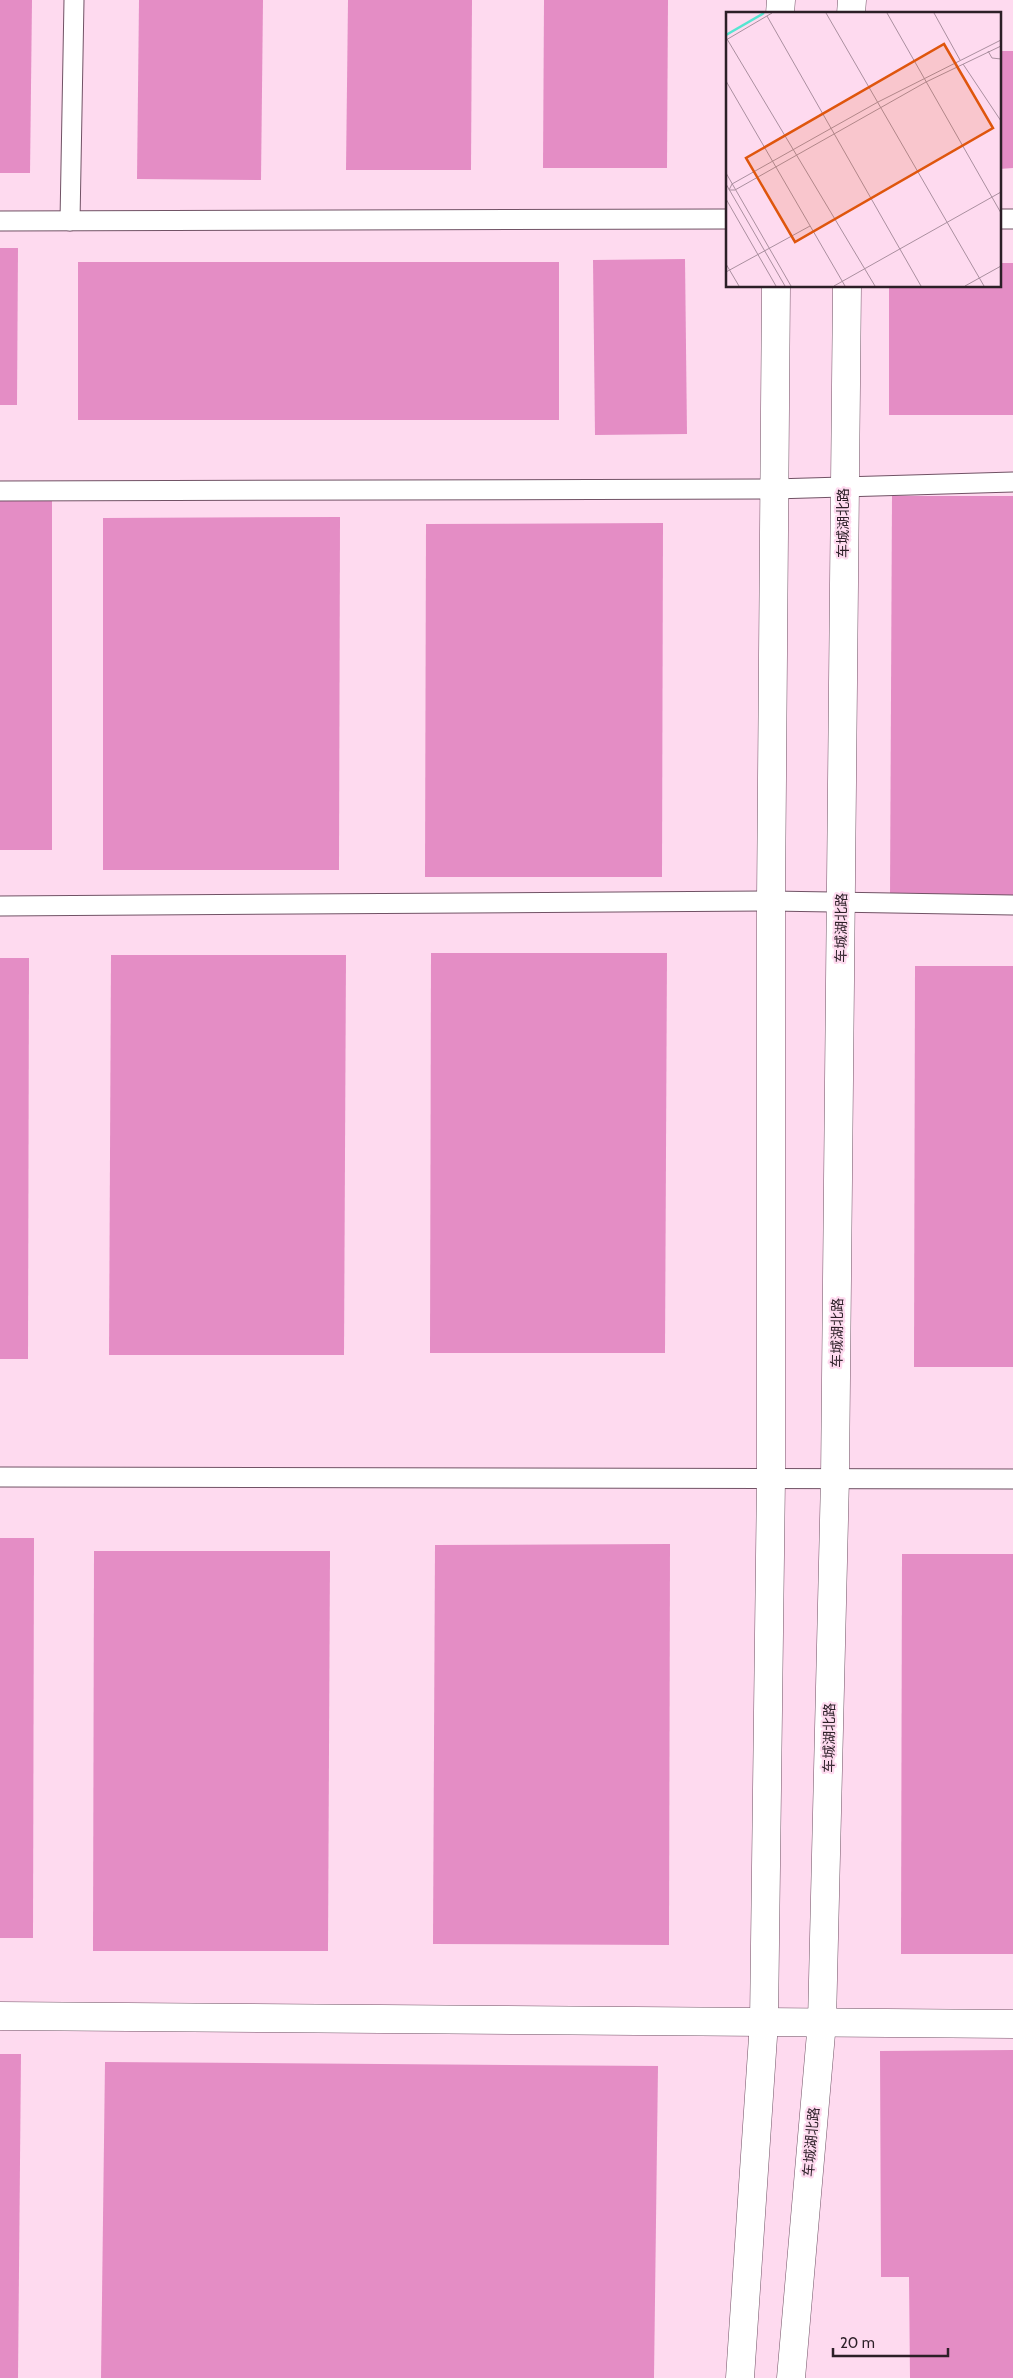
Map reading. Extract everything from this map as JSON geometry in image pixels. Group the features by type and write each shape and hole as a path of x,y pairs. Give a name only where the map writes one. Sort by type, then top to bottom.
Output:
{"main road":[{"path":"740,2378 764,2022 771,1478 771,901 776,288"},
{"name":"车城湖北路","path":"791,2378 822,2022 835,1478 843,487 847,288"},
{"path":"0,2016 1013,2024"}],"lane":[{"path":"70,221 74,0"},
{"path":"0,222 726,219"},
{"path":"1000,219 1013,219"},
{"path":"0,491 774,489 1013,482"},
{"path":"0,906 771,901 1013,905"},
{"path":"0,1476 1013,1479"}],"building":[{"path":"0,0 32,0 30,173 0,173"},
{"path":"139,0 263,0 261,180 137,179"},
{"path":"348,0 472,0 471,170 346,170"},
{"path":"544,0 668,0 667,168 543,168"},
{"path":"1000,51 1013,51 1013,168 1000,169"},
{"path":"0,248 18,248 17,405 0,405"},
{"path":"685,259 687,434 595,435 593,260"},
{"path":"78,262 559,262 559,420 78,420"},
{"path":"1000,263 1013,263 1013,415 889,415 889,288 1000,288"},
{"path":"892,496 1013,496 1013,896 890,896"},
{"path":"0,498 52,498 52,850 0,850"},
{"path":"340,517 339,870 103,870 103,518"},
{"path":"663,523 662,877 425,877 426,524"},
{"path":"431,953 667,953 665,1353 430,1353"},
{"path":"111,955 346,955 344,1355 109,1355"},
{"path":"0,958 29,958 28,1359 0,1359"},
{"path":"915,966 1013,966 1013,1367 914,1367"},
{"path":"0,1538 34,1538 33,1938 0,1938"},
{"path":"670,1544 669,1945 433,1944 435,1545"},
{"path":"94,1551 330,1551 328,1951 93,1951"},
{"path":"902,1554 1013,1554 1013,1954 901,1954"},
{"path":"1013,2050 1013,2378 910,2378 909,2277 881,2277 880,2051"},
{"path":"0,2054 21,2054 18,2378 0,2378"},
{"path":"105,2062 658,2066 654,2378 101,2378"}]}
